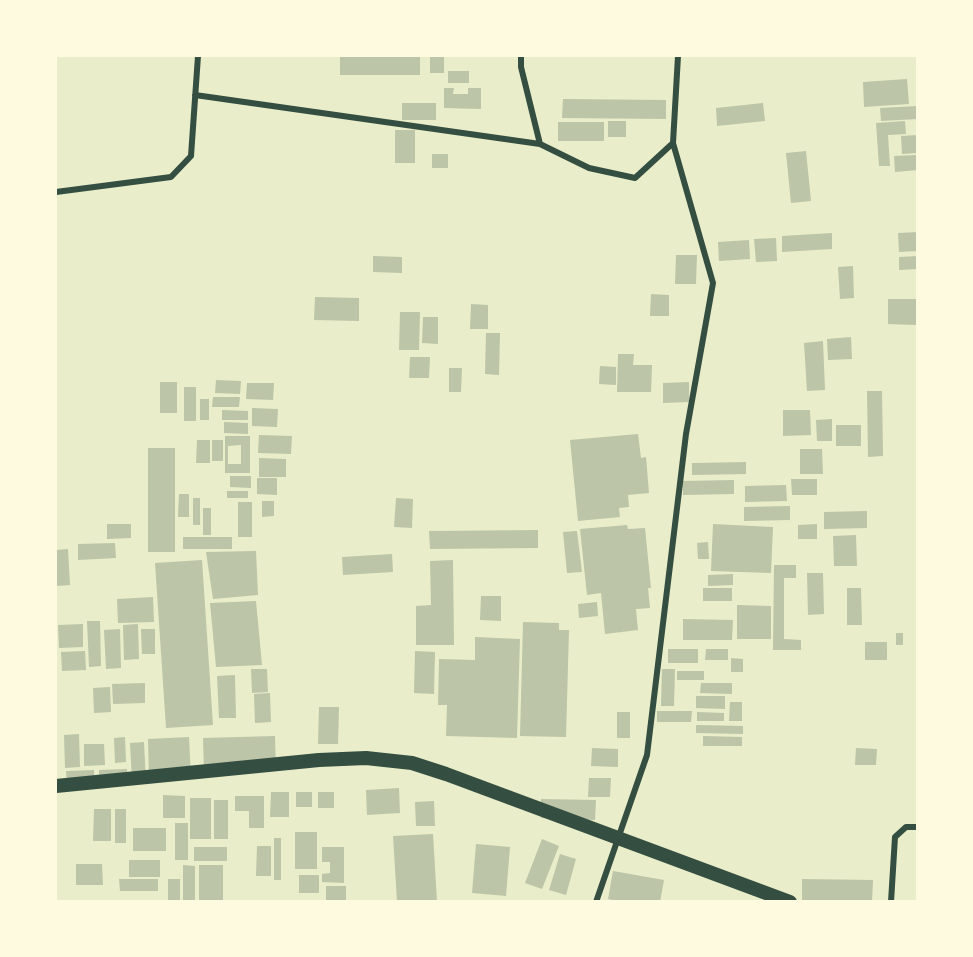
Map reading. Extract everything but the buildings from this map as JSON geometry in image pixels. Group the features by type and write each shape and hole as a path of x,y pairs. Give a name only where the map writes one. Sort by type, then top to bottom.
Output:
{"highway":[{"path":"56,786 319,760 366,758 412,763 790,902"}],"street":[{"path":"56,192 171,177 190,156 198,56"},
{"path":"521,56 521,67 540,144"},
{"path":"596,902 647,755 686,434 713,283 673,143 678,56"},
{"path":"195,95 540,144 589,168 635,178 673,143"},
{"path":"891,902 895,837 906,827 918,827"}]}
